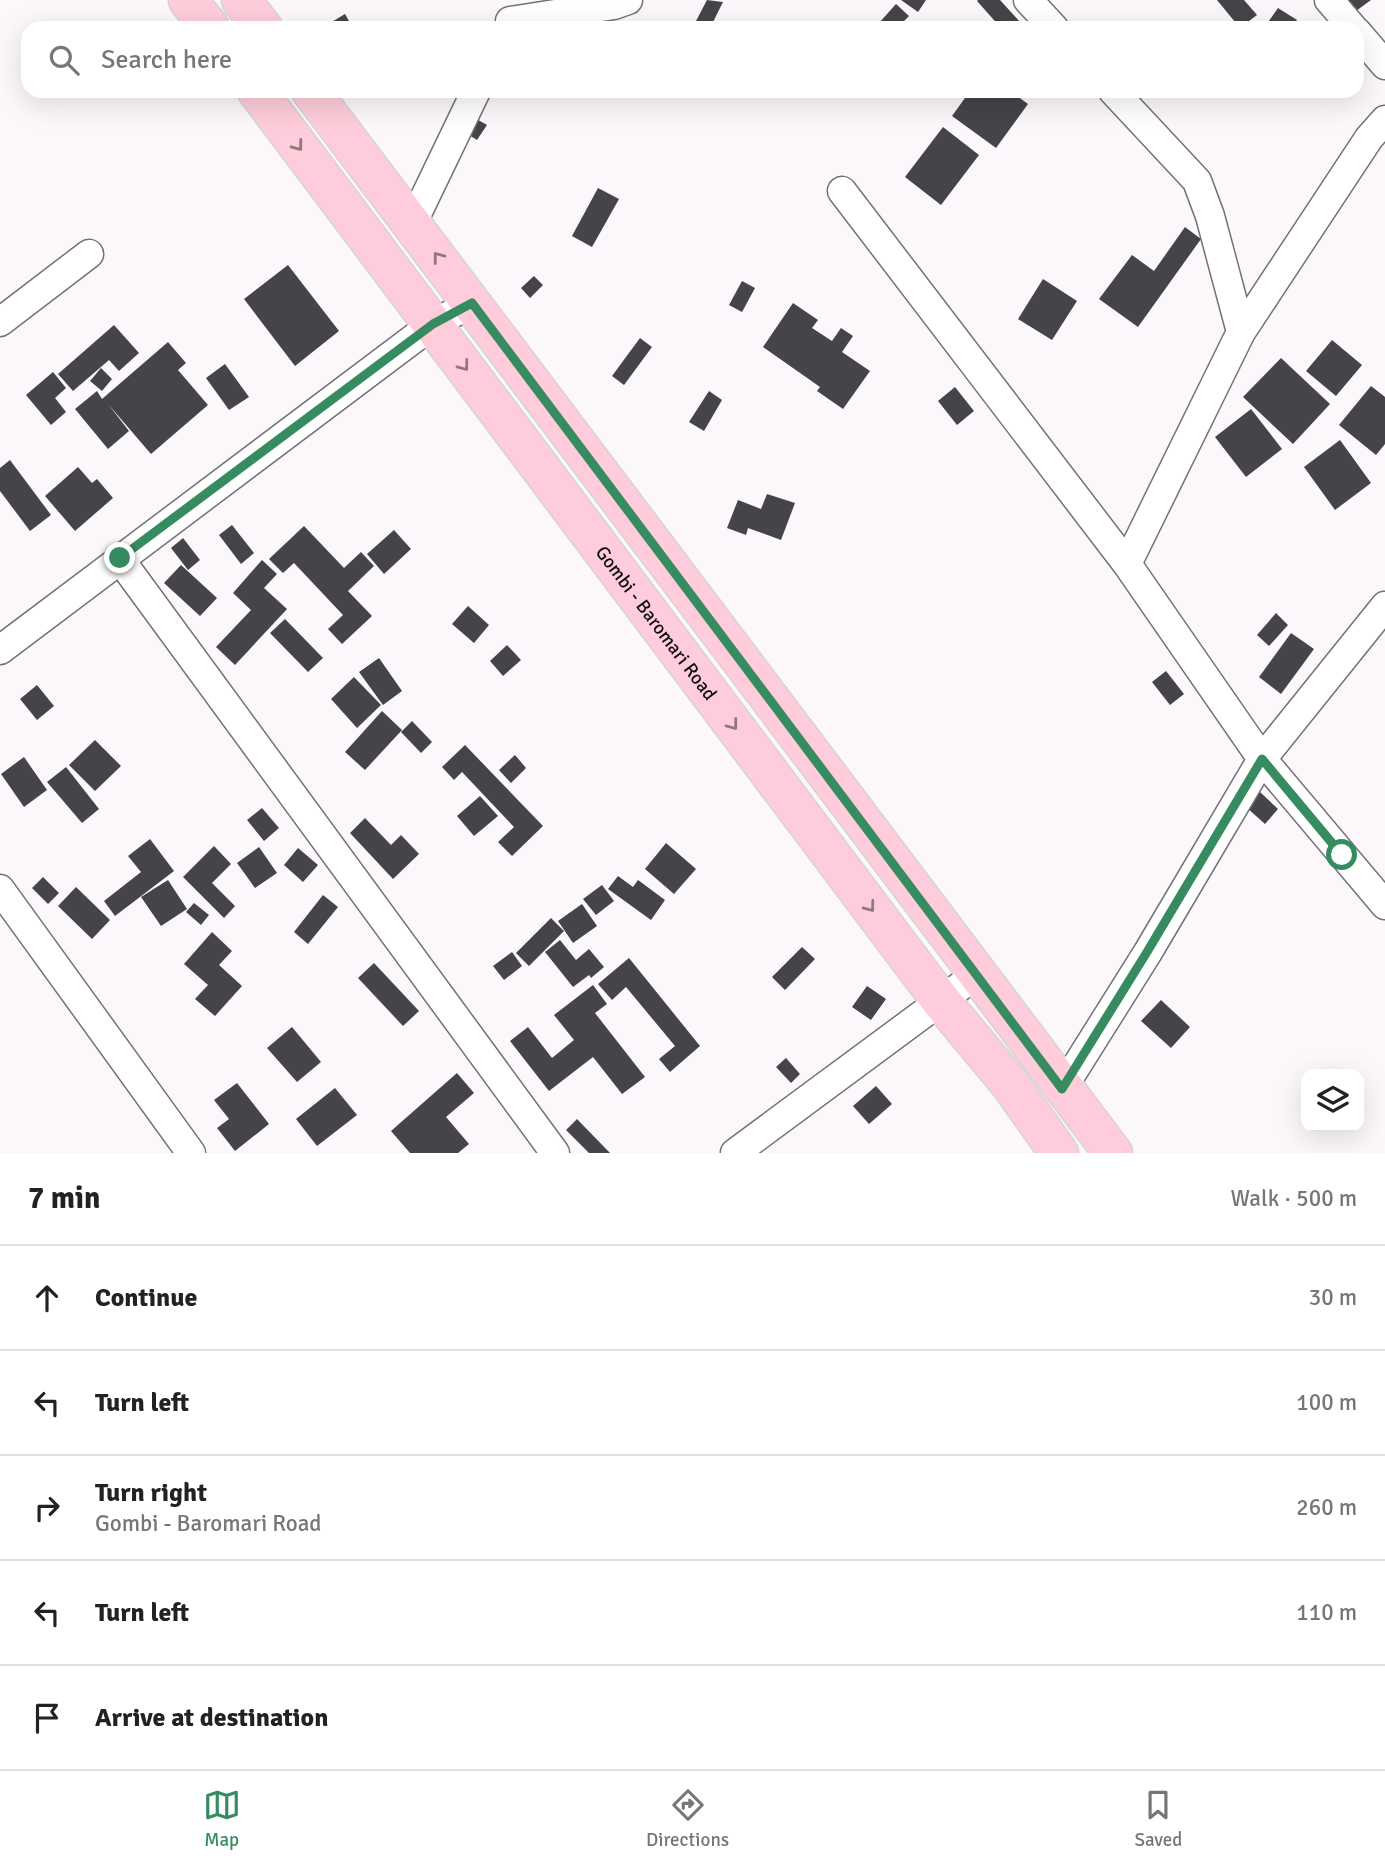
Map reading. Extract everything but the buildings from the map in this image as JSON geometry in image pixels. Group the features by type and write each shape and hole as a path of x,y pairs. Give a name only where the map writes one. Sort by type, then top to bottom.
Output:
{"main road":[{"path":"188,0 204,21"},
{"path":"241,0 258,21"},
{"name":"Gombi - Baromari Road","path":"262,98 941,1001 1010,1084 1059,1153"},
{"path":"316,98 1062,1089 1113,1153"}],"street":[{"path":"512,16 614,5 628,0"},
{"path":"1028,0 1048,21"},
{"path":"1329,0 1347,21"},
{"path":"1364,40 1385,65"},
{"path":"412,224 473,98"},
{"path":"1120,98 1197,181 1210,216 1241,332"},
{"path":"1127,564 1241,332 1369,138 1385,120"},
{"path":"842,191 1127,564 1262,759 1385,905"},
{"path":"0,322 89,254"},
{"path":"0,650 433,324 472,303"},
{"path":"120,558 555,1153"},
{"path":"1062,1089 1262,759 1385,606"},
{"path":"0,889 191,1153"},
{"path":"735,1153 976,974"}],"route":[{"path":"120,558 433,324 472,303 1062,1089 1262,759 1342,855"}]}
